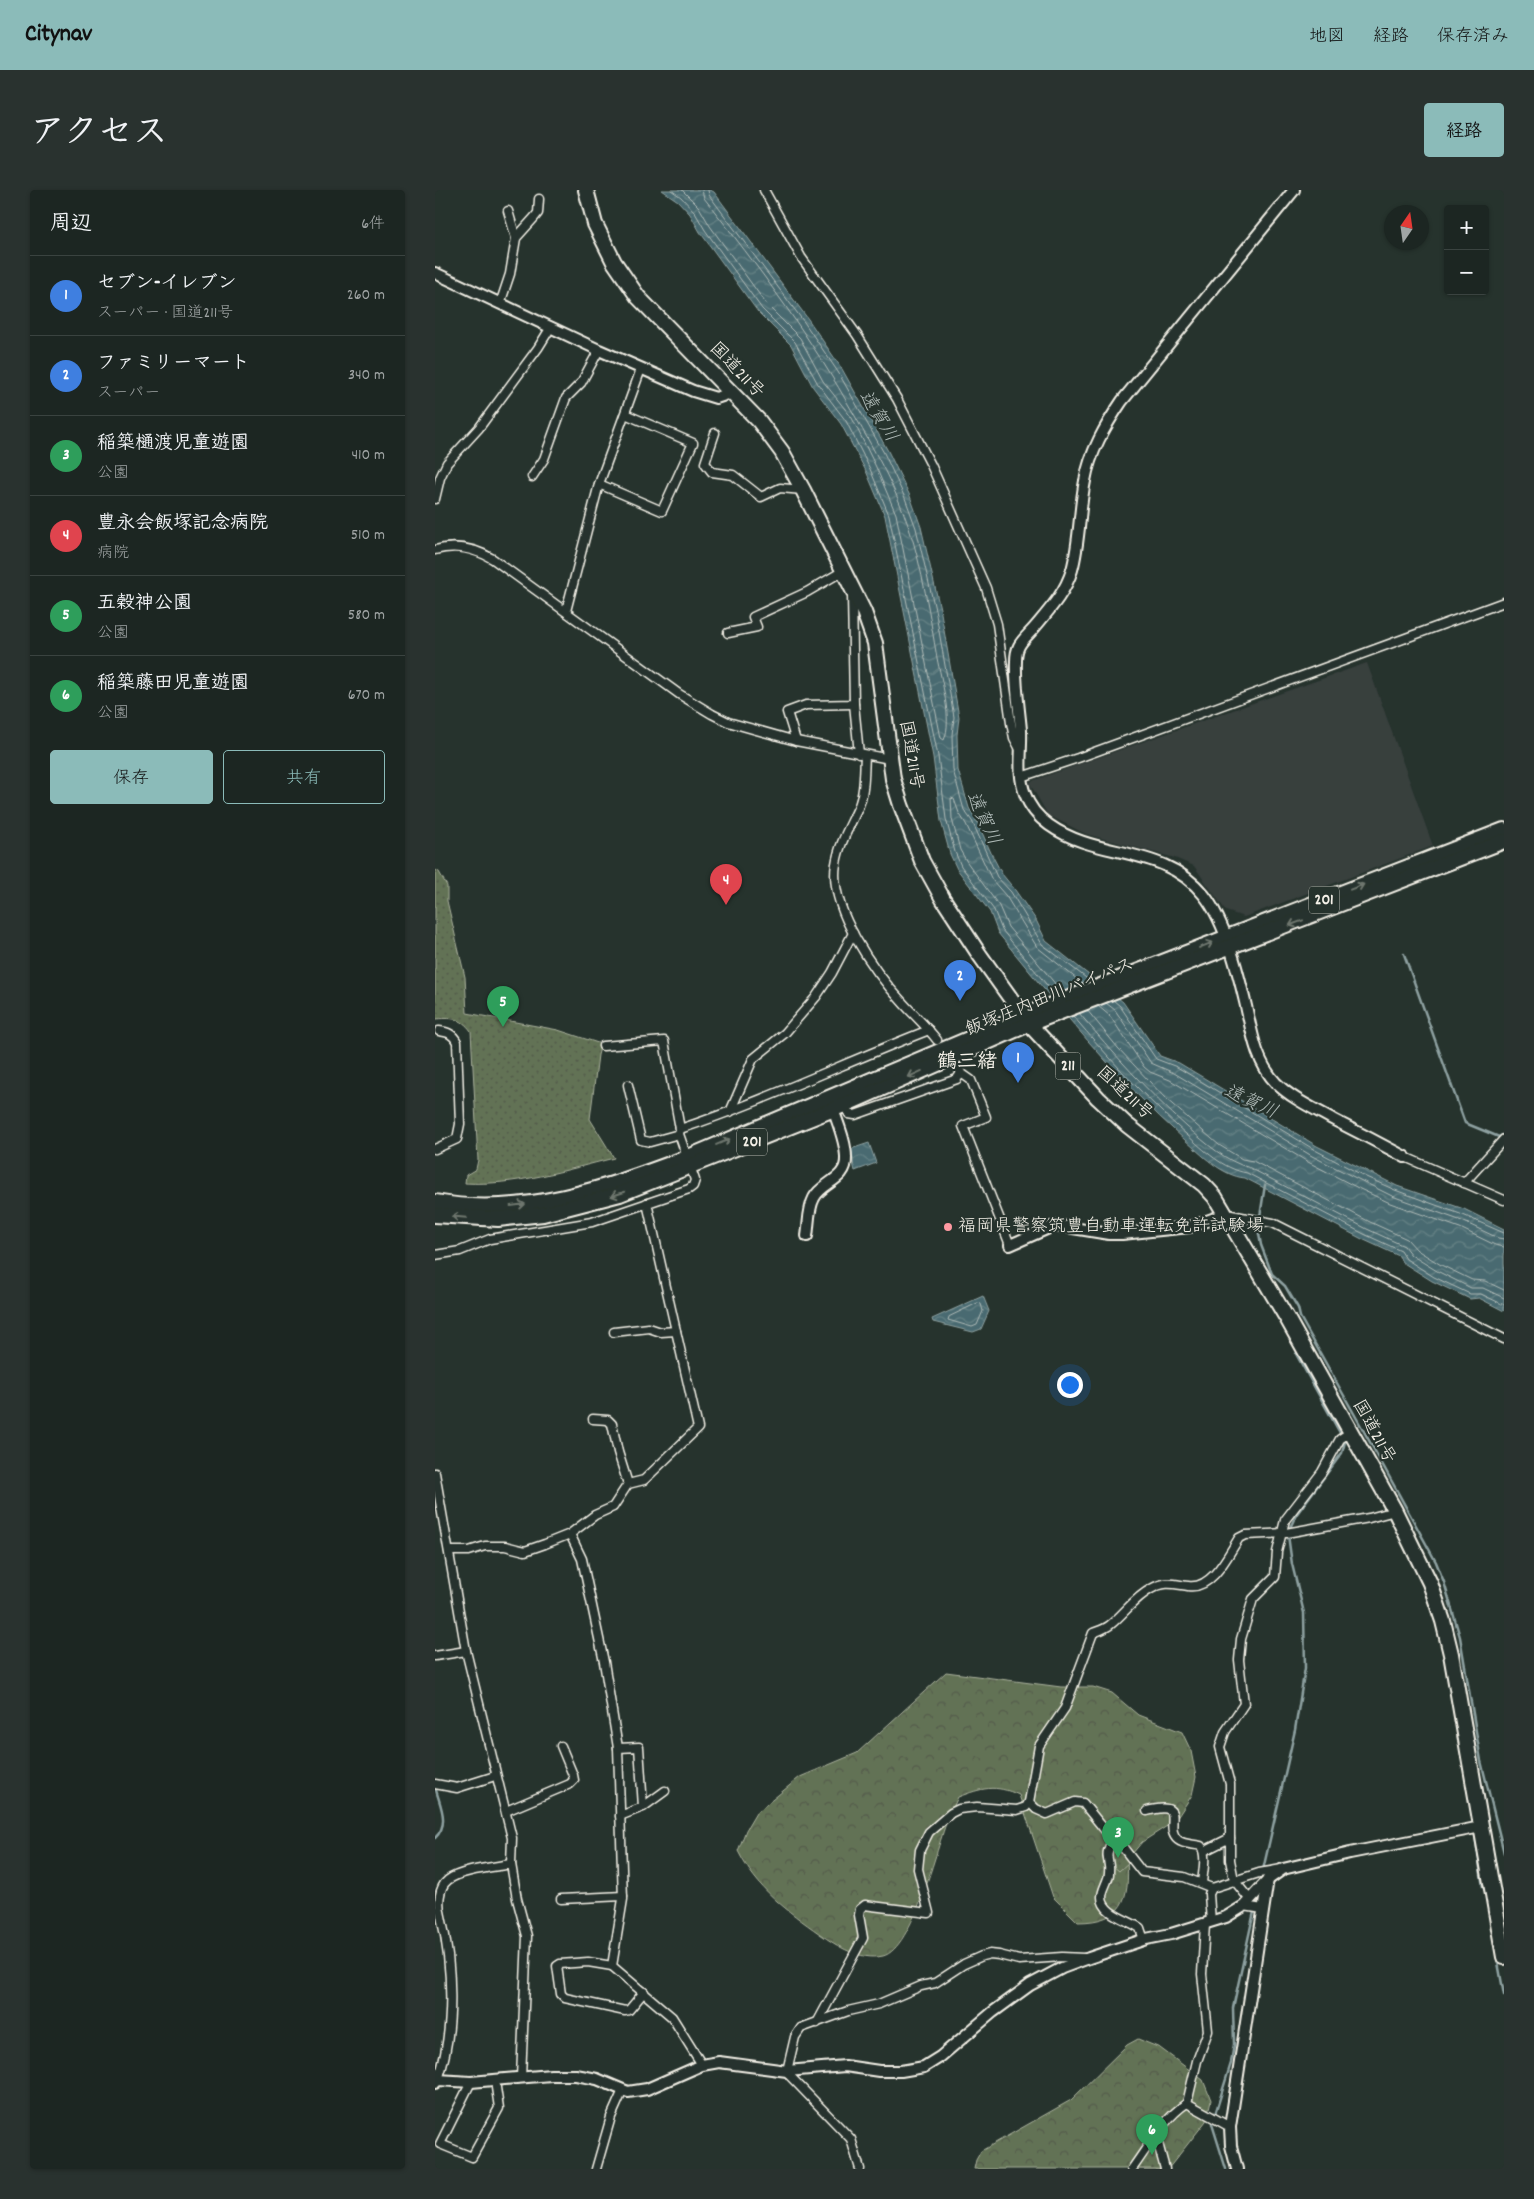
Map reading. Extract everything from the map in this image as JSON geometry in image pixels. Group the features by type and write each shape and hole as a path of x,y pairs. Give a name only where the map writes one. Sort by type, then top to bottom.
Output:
{"highway":[{"name":"国道211号","path":"586,190 595,224 613,262 637,297 759,421 771,436 803,490 852,588 875,643 890,759 901,806 922,861 943,899 1026,1020 1113,1112 1204,1185 1215,1197 1346,1435 1395,1511 1430,1583 1443,1621 1504,1957"},
{"name":"飯塚庄内田川バイパス","path":"435,1215 498,1219 543,1214 578,1207 620,1194 688,1162 1026,1020 1226,943 1504,830"},
{"name":"飯塚庄内田川バイパス","path":"1226,943 1504,841"},
{"name":"飯塚庄内田川バイパス","path":"435,1202 453,1205 499,1207 549,1201 688,1162 839,1107 1026,1020"}],"street":[{"path":"764,190 801,258 857,335 897,400 931,465 986,588 997,624 1013,738 1021,751"},
{"path":"1294,190 1121,401 1105,426 1093,453 1085,480 1073,562 1067,583 1059,599 1019,646 1017,653 1021,777 1025,795 1033,811 1049,824 1071,837 1088,844 1150,859 1172,867 1205,896 1216,915 1239,978 1259,1056 1274,1081 1285,1092 1315,1110 1405,1157 1504,1200"},
{"path":"516,238 535,218 538,212 539,199"},
{"path":"501,304 511,274 516,238 507,212"},
{"path":"435,272 599,350 703,395 716,398 731,393"},
{"path":"435,499 440,478 447,463 479,428 538,348 551,327"},
{"path":"532,477 545,459 566,398 581,384 599,350"},
{"path":"566,611 599,484 641,369"},
{"path":"599,484 661,511 693,443 625,414"},
{"path":"715,433 705,463 712,472 733,475 761,497 779,488 803,490"},
{"path":"435,550 457,547 472,549 482,553 566,611 679,694 728,722 796,741 890,759"},
{"path":"728,633 757,627 753,616 807,592 843,571"},
{"path":"852,588 854,704 862,755 859,806 849,826 836,862 835,884 841,908 853,933 888,986 937,1040"},
{"path":"1021,777 1078,758 1504,602"},
{"path":"796,741 787,712 805,704 854,704"},
{"path":"730,1112 753,1059 785,1032 816,997 832,973 853,933"},
{"path":"627,1085 641,1140 650,1142 810,1081 861,1056 929,1030"},
{"path":"435,1148 457,1139 460,1124 457,1042 454,1036 447,1032 439,1031"},
{"path":"435,1255 461,1251 490,1239 592,1222 647,1204 693,1186 695,1180 680,1131 664,1041 603,1046"},
{"path":"839,1107 849,1114 855,1115 957,1078 960,1071 971,1080 986,1117 963,1126 1010,1245 1051,1228 1061,1226 1109,1234 1122,1234 1190,1227 1226,1214 1273,1223 1504,1339"},
{"path":"807,1236 811,1203 814,1196 838,1178 845,1167 846,1158 839,1107"},
{"path":"1464,1182 1504,1139"},
{"path":"449,1551 469,1551 485,1546 505,1546 525,1551 570,1534 595,1515 613,1506 628,1484 643,1480 698,1428 647,1204"},
{"path":"614,1332 649,1328 661,1332 676,1331"},
{"path":"593,1419 608,1420 612,1424 628,1484"},
{"path":"1254,1904 1234,1880 1230,1860 1230,1784 1220,1747 1221,1740 1243,1704 1239,1660 1241,1640 1253,1599 1275,1577 1286,1533 1285,1520 1322,1472 1346,1435"},
{"path":"435,1473 466,1650 495,1776 512,1838 511,1864 517,1899 527,1936 521,2078"},
{"path":"817,2022 863,1938 859,1915 860,1909 865,1906 872,1906 929,1913 918,1869 920,1850 929,1832 951,1813 959,1809 977,1806 1017,1810 1026,1807 1029,1802 1039,1746 1065,1708 1093,1633 1109,1627 1148,1590 1161,1584 1171,1583 1190,1587 1199,1585 1211,1578 1239,1538 1253,1534 1286,1533 1369,1518 1395,1511"},
{"path":"570,1534 582,1559 604,1662 618,1748 623,1896 612,1966"},
{"path":"435,1656 466,1650"},
{"path":"506,1811 570,1784 574,1780 561,1746"},
{"path":"618,1748 639,1747 643,1806"},
{"path":"437,1785 457,1788 495,1776"},
{"path":"620,1816 643,1806 665,1790"},
{"path":"1029,1802 1036,1809 1047,1814 1075,1802 1083,1803 1113,1840 1121,1845 1142,1872 1184,1877 1212,1888"},
{"path":"1147,1811 1167,1808 1172,1813 1174,1835 1179,1840 1201,1846 1204,1851 1201,1883"},
{"path":"1133,2169 1156,2136 1179,2108 1187,2103 1197,2061 1209,2031 1202,1974 1208,1923 1209,1894 1212,1888 1234,1880 1264,1877 1283,1869 1349,1853 1481,1827"},
{"path":"1204,1851 1230,1838"},
{"path":"1113,1840 1106,1854 1109,1875 1102,1897 1104,1904 1109,1910 1140,1928 1144,1940"},
{"path":"511,1864 457,1875 448,1880 443,1886 440,1896 440,1912 445,1933 448,1971 449,2036 436,2081 495,2081 576,2075 597,2079 628,2092 647,2089 702,2066 719,2062 787,2071 845,2066 879,2071 901,2071 924,2067 940,2057 993,2012 1030,1985 1063,1968 1089,1958 1226,1917 1254,1904 1264,1877"},
{"path":"1237,2169 1231,2146 1230,2127 1254,1904 1264,1877"},
{"path":"561,1900 623,1896"},
{"path":"435,1934 445,1933"},
{"path":"860,2169 851,2139 787,2071 795,2037 801,2028 848,2011 879,2004 921,1986 935,1983 964,1964 991,1954 1019,1960 1062,1956 1089,1958"},
{"path":"644,1992 629,2010 625,2011 565,1998 561,1994 557,1966 560,1964 588,1962 612,1966 644,1992 672,2017 702,2066"},
{"path":"471,2082 440,2144 472,2158 499,2108 495,2081"},
{"path":"596,2169 611,2118 623,2090"},
{"path":"1187,2103 1230,2127"},
{"path":"1156,2136 1165,2169"}],"shaded area":[{"path":"1367,663 1433,846 1244,917 1226,911 1194,866 1175,858 1086,834 1048,815 1029,782"}],"green space":[{"path":"435,870 439,872 447,886 447,901 465,977 467,1013 558,1030 601,1044 590,1119 614,1158 521,1180 465,1183 466,1175 476,1169 478,1160 471,1031 463,1023 455,1019 435,1019"},
{"path":"946,1672 1061,1687 1093,1687 1112,1693 1138,1715 1182,1732 1191,1751 1196,1777 1192,1795 1175,1821 1142,1842 1127,1860 1127,1886 1121,1906 1105,1918 1078,1922 1053,1897 1019,1795 995,1788 974,1791 958,1797 948,1818 923,1895 904,1935 894,1949 883,1956 874,1957 857,1954 834,1943 807,1925 773,1898 754,1877 738,1851 746,1830 756,1813 800,1777 857,1753"},
{"path":"1115,1846 1129,1862 1119,1871 1113,1866 1109,1851"},
{"path":"1138,2039 1160,2048 1203,2080 1211,2100 1206,2121 1168,2169 974,2169 981,2151 1071,2100 1127,2045"},
{"path":"1155,2142 1163,2169 1136,2169"}],"water":[{"path":"662,190 710,190 714,192 808,319 842,369 888,451 910,496 921,527 941,613 959,717 957,735 958,770 969,808 1002,874 1036,920 1046,941 1123,1002 1160,1056 1179,1063 1317,1146 1397,1186 1464,1209 1504,1229 1504,1311 1479,1298 1470,1299 1432,1281 1402,1262 1399,1256 1362,1239 1245,1178 1228,1173 1212,1164 1135,1092 1065,1014 998,933 990,912 957,869 950,854 941,821 933,757 885,516 866,471 841,424 813,387 791,345 758,312 700,232 690,214 678,201"},
{"path":"869,1143 876,1163 855,1171 851,1149"},
{"path":"983,1296 989,1311 981,1329 973,1332 933,1322 932,1319"}],"waterway":[{"path":"1404,954 1465,1123 1499,1137 1502,1135"},
{"path":"1265,1185 1258,1229 1261,1245 1272,1274 1285,1286 1298,1308 1300,1317 1436,1562 1444,1582 1460,1637 1481,1761 1504,1853"},
{"path":"1289,1530 1296,1515 1342,1453 1345,1442 1296,1354 1299,1351"},
{"path":"1260,1883 1295,1730 1305,1668 1304,1613 1292,1564 1288,1535"},
{"path":"435,1786 443,1813 443,1820 440,1832 435,1838"},
{"path":"1475,1836 1483,1887 1487,1895"},
{"path":"1226,2169 1212,2124 1231,2063 1234,2044 1233,2008 1257,1898"},
{"path":"1497,1957 1504,1995"}],"place":[{"name":"豊永会飯塚記念病院","path":"726,905"},
{"name":"ファミリーマート","path":"960,1001"},
{"name":"五穀神公園","path":"503,1027"},
{"name":"セブン-イレブン","path":"1018,1083"},
{"name":"福岡県警察筑豊自動車運転免許試験場","path":"948,1227"},
{"name":"稲築樋渡児童遊園","path":"1118,1858"},
{"name":"稲築藤田児童遊園","path":"1152,2155"}],"district":[{"name":"鶴三緒","path":"967,1063"}],"water label":[{"name":"遠賀川","path":"877,417"},
{"name":"遠賀川","path":"982,819"},
{"name":"遠賀川","path":"1250,1103"}]}
